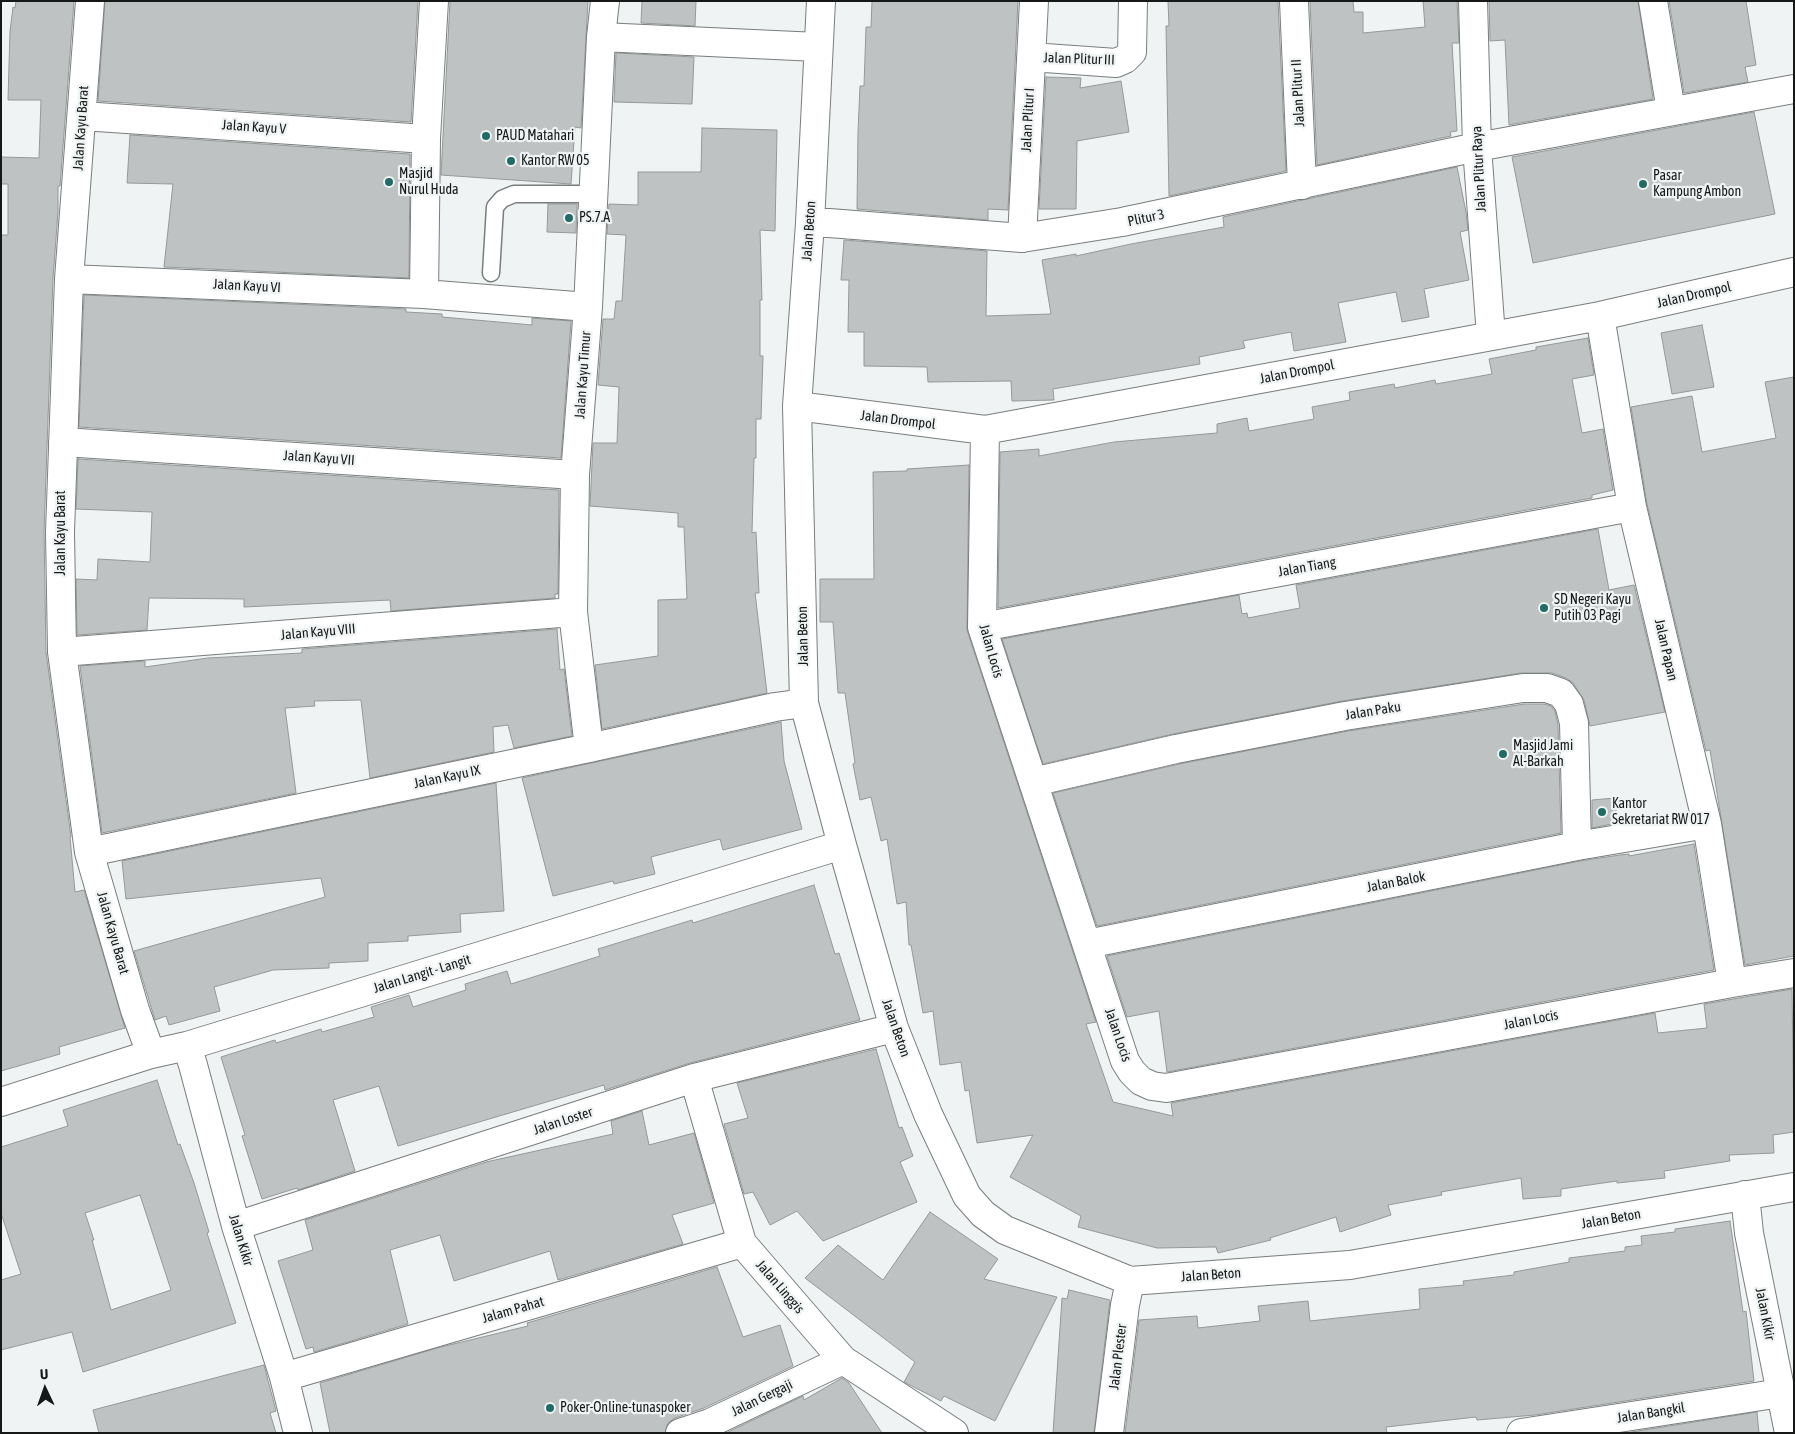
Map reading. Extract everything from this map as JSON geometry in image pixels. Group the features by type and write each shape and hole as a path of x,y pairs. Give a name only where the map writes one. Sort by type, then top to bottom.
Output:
{"street":[{"name":"Jalan Kayu Barat","path":"90,1 69,279 60,532 62,652 89,852 135,1010 151,1054"},
{"path":"424,294 426,139 434,1"},
{"name":"Jalan Kayu Timur","path":"589,748 574,612 575,475 588,308 605,1"},
{"name":"Jalan Beton","path":"821,1 810,223 797,406 804,703 894,1028 928,1114 966,1196 984,1214 1005,1230 1130,1281 1350,1265 1794,1187"},
{"name":"Jalan Plitur I","path":"1022,238 1034,1"},
{"name":"Jalan Plitur III","path":"1031,57 1116,62 1125,59 1132,52 1133,1"},
{"name":"Jalan Plitur II","path":"1294,1 1302,185"},
{"name":"Jalan Plitur Raya","path":"1473,1 1477,148 1491,336"},
{"path":"1653,1 1671,111"},
{"path":"602,37 818,47"},
{"name":"Plitur 3","path":"810,223 1022,238 1122,222 1477,148 1794,89"},
{"name":"Jalan Kayu V","path":"82,116 426,139"},
{"name":"Jalan Drompol","path":"797,406 985,430 1600,316 1794,272"},
{"name":"Jalan Kayu VI","path":"69,279 424,294 588,308"},
{"name":"Jalan Papan","path":"1600,316 1632,507 1706,824 1732,983"},
{"name":"Jalan Locis","path":"985,430 982,627 1125,1061 1141,1081 1152,1086 1166,1088 1794,973"},
{"name":"Jalan Kayu VII","path":"62,442 575,475"},
{"name":"Jalan Tiang","path":"982,627 1632,507"},
{"name":"Jalan Kayu VIII","path":"62,652 574,612"},
{"name":"Jalan Paku","path":"1033,782 1176,749 1345,716 1523,688 1547,688 1561,693 1569,704 1574,723 1577,846"},
{"name":"Jalan Kayu IX","path":"89,852 589,748 775,707 804,703"},
{"name":"Jalan Balok","path":"1087,944 1577,846 1706,824"},
{"name":"Jalan Langit - Langit","path":"1,1102 151,1054 187,1046 842,845"},
{"name":"Jalan Loster","path":"236,1226 694,1078 894,1028"},
{"name":"Jalan Kikir","path":"187,1046 236,1226 284,1377 298,1433"},
{"name":"Jalan Linggis","path":"694,1078 742,1242 843,1360 954,1433"},
{"name":"Jalan Kikir","path":"1745,1195 1749,1233 1789,1433"},
{"name":"Jalam Pahat","path":"284,1377 742,1242"},
{"name":"Jalan Plester","path":"1109,1433 1125,1305 1130,1281"},
{"name":"Jalan Gergaji","path":"680,1433 710,1423 843,1360"},
{"name":"Jalan Bangkil","path":"1520,1433 1781,1393"}],"lane":[{"path":"491,273 495,207 502,198 514,194 594,194"}],"building":[{"path":"16,1 74,1 60,186 58,186 53,278 44,531 46,652 71,837 75,892 84,890 125,1028 59,1047 60,1054 1,1071 1,235 8,235 8,184 1,184 1,157 39,158 41,100 8,100 10,31 13,7 15,8"},
{"path":"105,1 418,1 411,122 98,101"},
{"path":"450,1 588,1 581,128 575,127 571,184 441,175"},
{"path":"642,1 696,1 695,26 641,23"},
{"path":"872,1 1018,1 1008,210 988,209 988,220 857,209 860,86 864,86 866,27 871,27"},
{"path":"1168,1 1278,1 1286,171 1169,196 1166,26 1169,26"},
{"path":"1310,1 1353,1 1354,12 1363,12 1363,33 1425,27 1423,1 1457,1 1459,43 1452,43 1457,131 1450,132 1451,136 1317,165"},
{"path":"1489,1 1638,1 1653,99 1509,125 1505,40 1490,41"},
{"path":"1669,1 1746,1 1756,65 1745,67 1748,82 1684,93"},
{"path":"616,53 694,57 692,104 614,102"},
{"path":"1046,77 1081,78 1080,88 1121,81 1129,132 1077,141 1076,209 1039,209"},
{"name":"Pasar Kampung Ambon","path":"1754,112 1775,214 1533,263 1512,157"},
{"path":"702,128 777,130 775,231 760,230 762,300 760,300 760,356 763,356 761,419 756,419 752,533 756,532 759,593 755,593 767,693 602,729 595,665 658,656 658,600 687,599 684,527 678,527 678,513 590,506 593,443 617,443 619,387 598,385 603,319 614,319 616,301 622,301 626,235 607,234 609,204 638,205 638,172 701,172"},
{"path":"130,135 410,154 409,278 164,267 173,184 127,183"},
{"path":"1457,167 1468,230 1460,232 1469,280 1424,289 1429,317 1402,322 1396,292 1338,303 1346,342 1294,351 1291,332 1243,341 1245,348 1199,357 1200,364 1053,389 1054,400 1012,401 1011,381 928,382 927,367 864,366 864,332 848,332 849,280 841,280 844,240 987,251 986,316 1051,314 1042,260 1076,254 1076,256 1224,227 1223,217"},
{"name":"PS.7.A","path":"548,204 577,204 576,233 547,232"},
{"path":"84,295 406,309 406,312 442,314 442,317 532,325 532,318 571,321 561,458 79,427"},
{"path":"1702,325 1714,387 1672,394 1661,333"},
{"path":"1588,338 1594,375 1572,379 1582,433 1603,429 1613,490 1592,495 1592,498 998,608 1000,452 1039,449 1039,456 1114,442 1217,433 1217,424 1247,418 1249,431 1314,419 1312,407 1350,400 1349,392 1394,384 1395,388 1435,380 1436,384 1492,374 1489,359 1536,350 1536,347"},
{"path":"1794,377 1794,956 1745,965 1710,750 1706,751 1647,504 1631,407 1692,396 1702,452 1776,438 1765,382"},
{"path":"78,459 559,490 558,594 555,594 555,598 391,611 390,600 244,607 244,599 149,598 147,630 77,635 76,579 97,580 98,559 150,562 152,512 76,509"},
{"path":"969,465 967,630 1096,1022 1086,1024 1113,1102 1173,1116 1171,1103 1655,1013 1658,1033 1707,1028 1704,1004 1792,989 1794,1132 1773,1135 1774,1153 1729,1155 1730,1161 1664,1171 1665,1178 1617,1183 1617,1181 1561,1189 1561,1196 1523,1199 1521,1178 1441,1192 1442,1195 1388,1205 1391,1215 1340,1232 1336,1217 1270,1238 1271,1240 1218,1253 1216,1247 1157,1248 1078,1227 1081,1216 1010,1177 1033,1135 977,1143 969,1090 965,1091 961,1062 940,1065 933,1011 923,1013 911,945 909,945 906,902 897,904 887,839 881,841 871,797 860,800 853,764 855,763 845,693 838,693 833,622 820,622 820,579 874,579 873,472"},
{"path":"1598,529 1609,590 1634,585 1665,712 1590,726 1584,700 1573,683 1566,678 1552,673 1521,673 1342,701 1173,734 1043,764 1002,639 1239,595 1242,614 1247,613 1248,618 1300,608 1296,585"},
{"path":"557,629 560,670 564,669 572,736 514,748 508,725 493,727 494,752 370,778 361,700 314,701 315,706 285,708 296,793 102,833 80,666 145,661 145,667 208,658 302,653 302,649"},
{"path":"1524,704 1544,704 1551,706 1555,711 1558,725 1561,833 1097,926 1053,793 1179,764 1348,731"},
{"path":"781,722 784,761 802,829 723,850 720,839 651,857 655,874 614,884 613,881 553,896 522,778"},
{"path":"496,783 504,911 460,914 461,932 408,936 408,941 368,943 368,961 329,963 329,968 273,970 214,987 220,1011 169,1025 166,1016 155,1020 134,951 325,897 321,878 126,899 122,861"},
{"name":"Kantor Sekretariat RW 017","path":"1615,798 1617,823 1592,828 1592,800"},
{"path":"1694,844 1714,970 1167,1072 1159,1011 1127,1017 1107,956 1580,861 1629,854 1629,856"},
{"path":"814,885 835,954 839,953 860,1020 690,1063 605,1090 604,1085 398,1146 379,1086 333,1100 355,1171 298,1190 297,1188 262,1199 242,1136 245,1135 221,1057 275,1040 276,1043 321,1029 322,1032 374,1017 371,1007 409,995 413,1007 466,990 465,984 507,971 511,984 600,956 598,949 692,920 693,923"},
{"path":"876,1049 899,1128 902,1127 913,1156 900,1162 917,1202 823,1241 797,1211 770,1225 753,1192 744,1194 724,1124 748,1118 737,1083"},
{"path":"157,1080 178,1145 180,1144 194,1183 209,1232 207,1233 236,1323 83,1372 72,1332 1,1350 1,1280 21,1274 1,1213 1,1147 68,1126 63,1110","holes":["140,1195 171,1290 111,1310 92,1240 94,1240 85,1213"]},
{"path":"642,1111 649,1145 694,1133 714,1203 672,1215 683,1244 558,1280 550,1251 454,1281 440,1235 390,1250 408,1324 314,1352 313,1347 306,1349 278,1261 313,1250 305,1220 486,1162 613,1134 611,1121"},
{"path":"930,1212 998,1259 984,1279 1057,1297 995,1421 944,1396 941,1401 904,1382 915,1362 805,1278 838,1245 883,1280"},
{"path":"1730,1221 1743,1312 1746,1311 1754,1381 1535,1415 1477,1420 1476,1417 1386,1427 1387,1433 1125,1433 1139,1320 1197,1316 1198,1328 1260,1321 1258,1306 1308,1301 1310,1321 1420,1309 1419,1289 1464,1285 1463,1281 1514,1275 1514,1272 1569,1262 1569,1258 1625,1251 1625,1247 1642,1245 1641,1236 1675,1232 1675,1229"},
{"path":"717,1267 743,1337 780,1325 793,1366 704,1408 675,1418 668,1423 665,1433 330,1433 320,1383 437,1348 528,1326 527,1323"},
{"path":"1069,1290 1110,1300 1094,1433 1053,1433 1062,1298 1067,1299"},
{"path":"264,1365 276,1411 270,1413 276,1433 99,1433 93,1410"},
{"path":"842,1378 849,1383 882,1433 726,1433 803,1396 804,1400"},
{"path":"1757,1412 1759,1433 1625,1433"}],"place":[{"name":"PAUD Matahari","path":"486,136"},
{"name":"Kantor RW 05","path":"511,161"},
{"name":"Masjid Nurul Huda","path":"389,182"},
{"name":"Pasar Kampung Ambon","path":"1643,184"},
{"name":"PS.7.A","path":"569,218"},
{"name":"SD Negeri Kayu Putih 03 Pagi","path":"1544,608"},
{"name":"Masjid Jami Al-Barkah","path":"1503,754"},
{"name":"Kantor Sekretariat RW 017","path":"1602,812"},
{"name":"Poker-Online-tunaspoker","path":"550,1408"}]}
